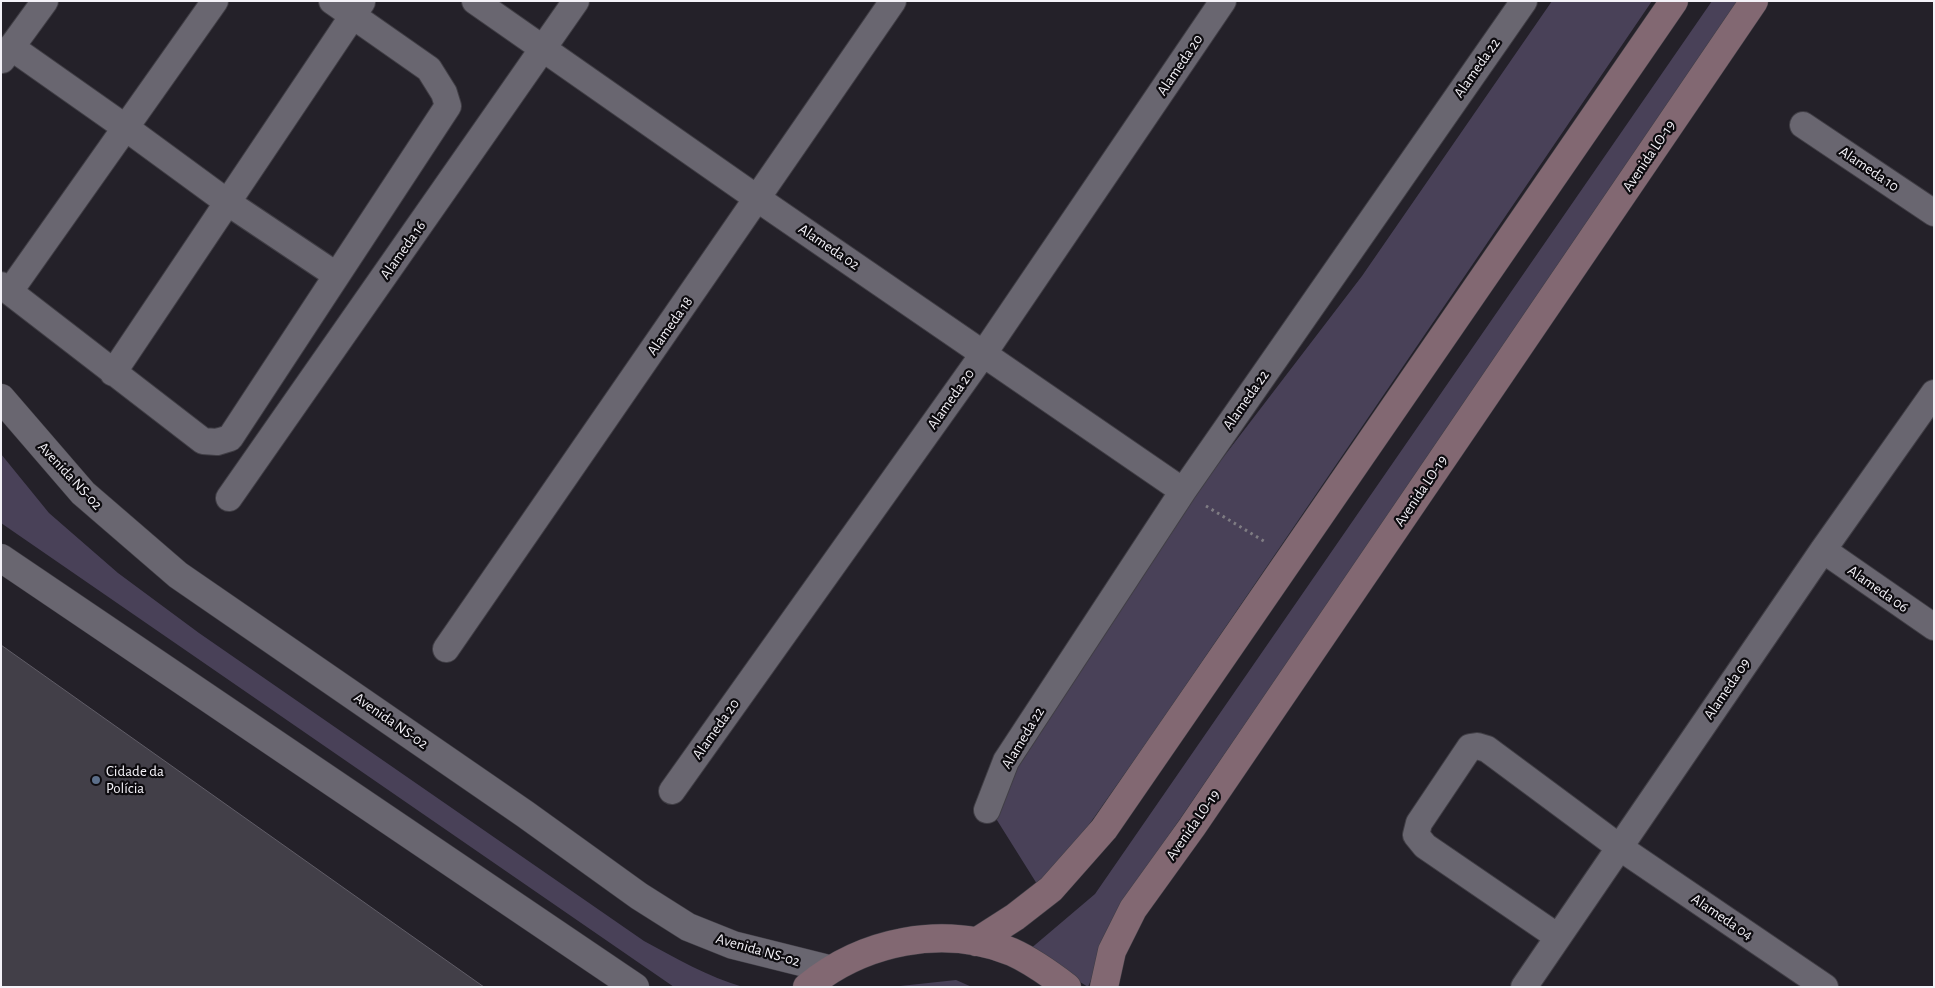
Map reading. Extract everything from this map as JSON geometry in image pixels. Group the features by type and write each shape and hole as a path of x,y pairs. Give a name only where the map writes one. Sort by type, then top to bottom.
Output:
{"main road":[{"path":"976,942 1015,917 1051,889 1104,828 1674,1"},
{"name":"Avenida LO-19","path":"1104,987 1112,952 1132,910 1192,827 1754,1"},
{"path":"807,987 829,969 868,950 899,943 938,938 976,942 1012,952 1044,969 1067,987"}],"street":[{"path":"45,1 6,54 126,128 227,202 336,275"},
{"path":"113,373 227,202 349,6 429,69 444,93 448,106 230,438 217,442 203,441 113,373 6,288 126,128 215,1"},
{"name":"Alameda 02","path":"475,1 758,199 1183,491"},
{"name":"Alameda 16","path":"229,498 576,1"},
{"name":"Alameda 18","path":"446,649 893,1"},
{"name":"Alameda 20","path":"672,791 984,353 1223,1"},
{"name":"Alameda 22","path":"987,810 1006,761 1183,491 1524,1"},
{"name":"Alameda 10","path":"1803,125 1934,213"},
{"name":"Alameda 09","path":"1524,987 1822,550 1934,393"},
{"name":"Avenida NS-02","path":"1,398 83,493 178,575 516,808 639,896 688,927 732,946 829,969"},
{"name":"Alameda 06","path":"1822,550 1934,627"},
{"path":"1,558 635,987"},
{"name":"Alameda 04","path":"1558,937 1425,846 1416,835 1418,823 1466,750 1477,746 1486,749 1619,847 1825,987"}],"path":[{"path":"1183,491 1290,558"}],"shaded area":[{"path":"1552,1 1652,1 1152,735 1074,846 1037,884 995,817 1014,763 1189,502 1362,276"},
{"path":"1712,1 1742,1 1125,899 1088,987 1029,950 1095,894"},
{"path":"1,454 49,513 118,573 199,633 644,941 705,973 743,987 674,987 1,523"},
{"path":"956,980 972,987 891,987"}],"building":[{"name":"Cidade da Polícia","path":"1,645 382,915 484,987 1,987"}],"place":[{"name":"Cidade da Polícia","path":"96,780"}]}
